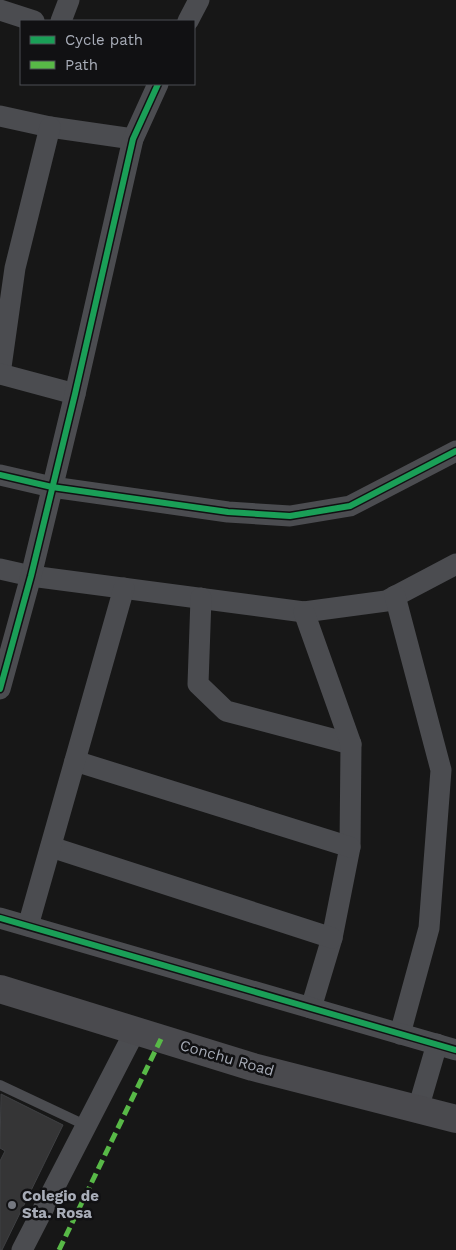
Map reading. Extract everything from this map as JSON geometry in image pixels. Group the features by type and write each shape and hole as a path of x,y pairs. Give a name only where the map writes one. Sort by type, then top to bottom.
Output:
{"main road":[{"name":"Conchu Road","path":"0,989 253,1067 456,1119"}],"street":[{"path":"61,20 68,0"},
{"path":"189,20 199,0"},
{"path":"0,10 31,20"},
{"path":"0,688 31,576 133,139 158,85"},
{"path":"0,116 50,127 133,139"},
{"path":"50,127 8,268 0,374 75,394"},
{"path":"0,475 52,487 228,512 290,516 350,506 456,451"},
{"path":"0,570 31,576 304,612 386,601 456,564"},
{"path":"28,926 124,588"},
{"path":"395,596 441,770 429,928 400,1034"},
{"path":"201,598 198,684 226,711 351,744"},
{"path":"304,612 351,744 350,847 332,938 311,1008"},
{"path":"75,761 350,847"},
{"path":"51,847 332,938"},
{"path":"0,918 446,1047 418,1109"},
{"path":"22,1250 135,1030"}],"lane":[{"path":"0,1085 85,1125"}],"building":[{"name":"Colegio de Sta. Rosa","path":"1,1094 63,1125 2,1250 0,1250 0,1161 5,1151 0,1148"}],"marked path":[{"path":"59,1250 161,1039"}],"cycle path":[{"path":"0,689 31,576 133,139 158,85"},
{"path":"0,475 52,487 228,512 290,516 350,506 456,451"},
{"path":"0,918 456,1050"}],"place":[{"name":"Colegio de Sta. Rosa","path":"12,1205"}]}
